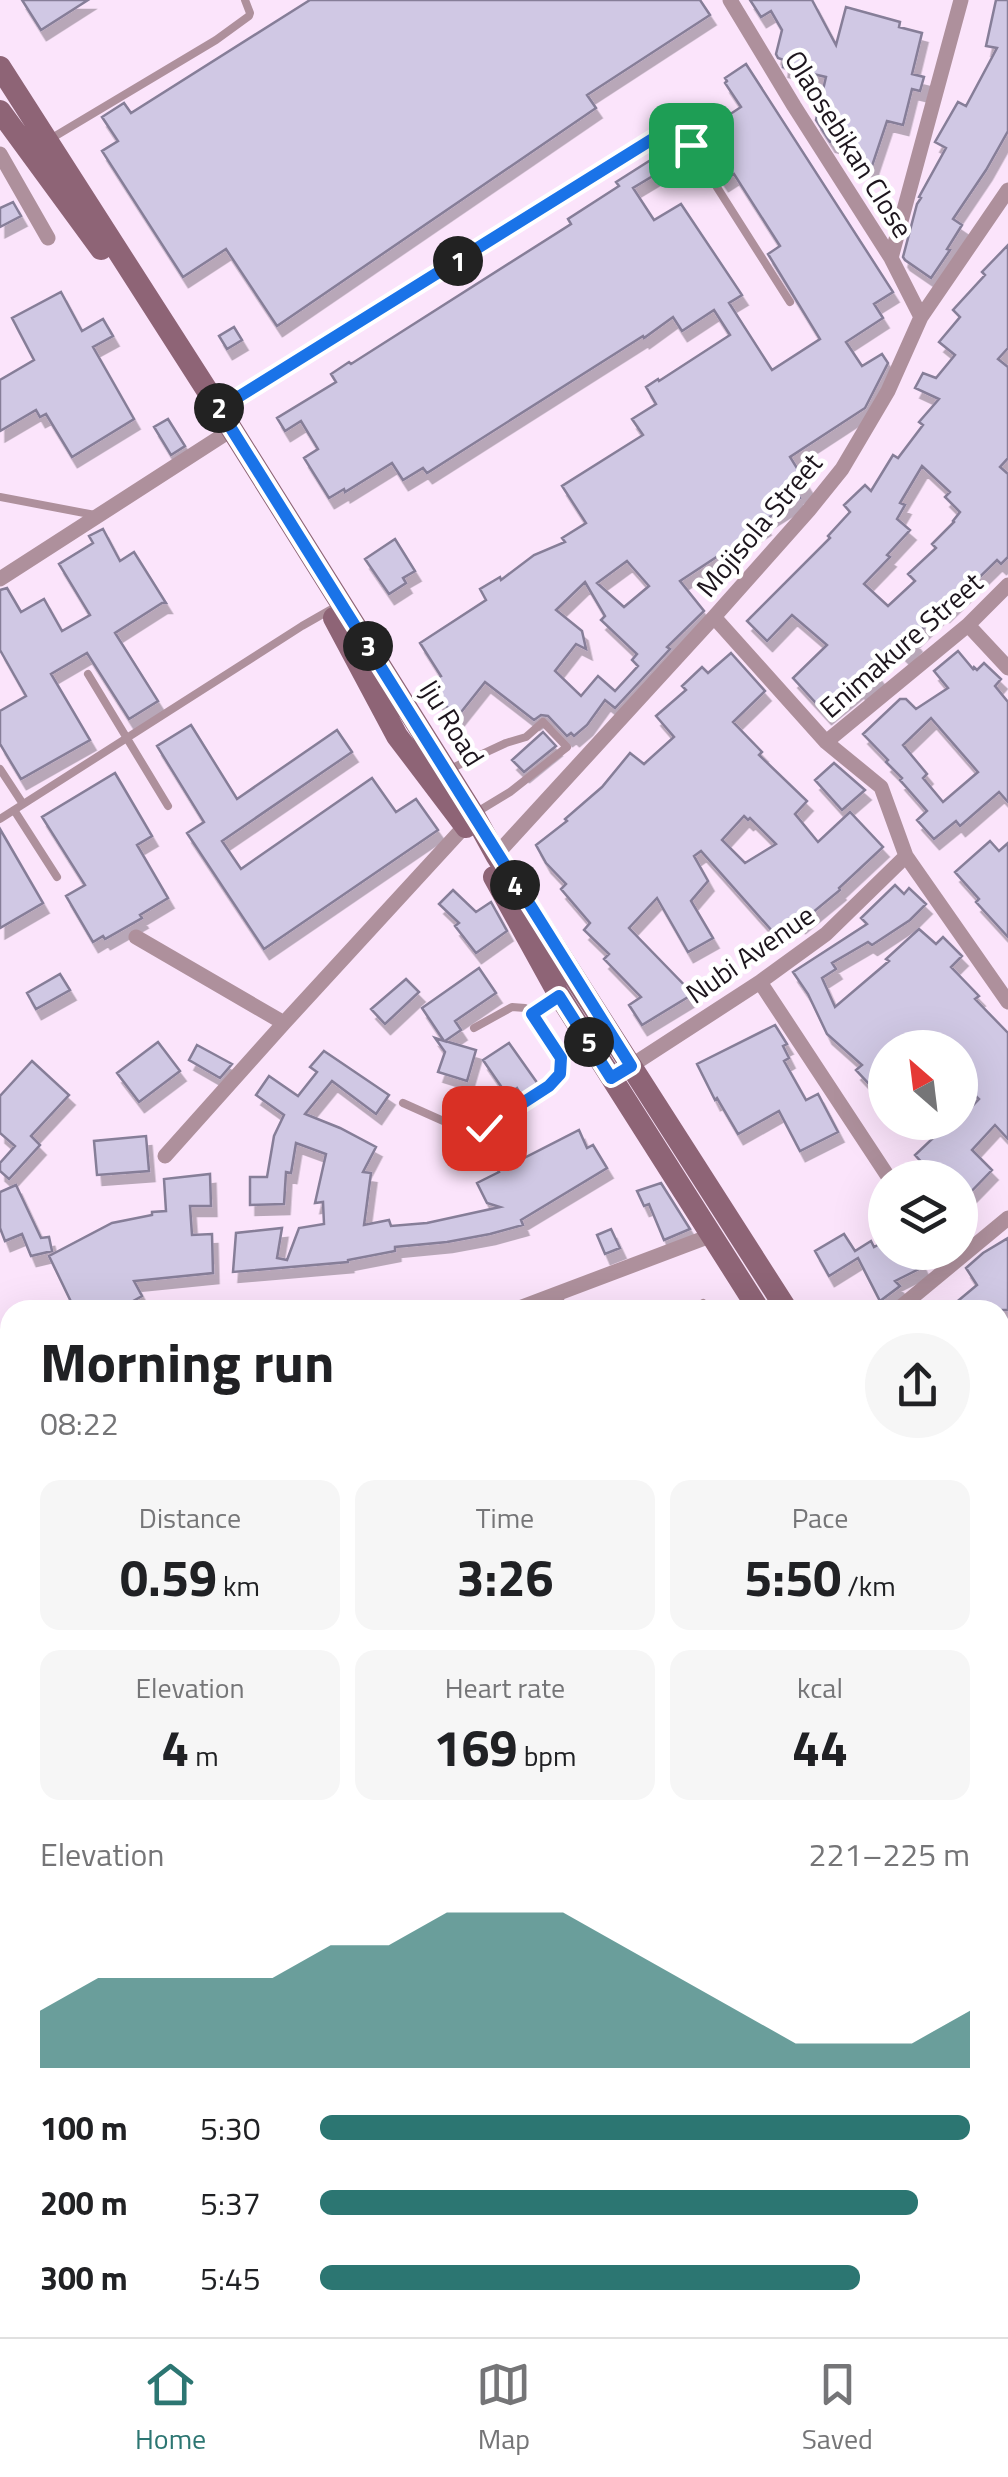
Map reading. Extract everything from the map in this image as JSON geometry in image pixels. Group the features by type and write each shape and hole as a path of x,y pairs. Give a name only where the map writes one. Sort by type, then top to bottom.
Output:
{"main road":[{"name":"Iju Road","path":"0,67 446,770 559,996 621,1072 780,1300"},
{"name":"Iju Road","path":"0,111 228,432 330,610 396,736 496,854 710,1236 752,1300"}],"street":[{"name":"Olaosebikan Close","path":"730,0 891,258 922,317"},
{"path":"891,258 962,0"},
{"path":"0,154 48,238"},
{"name":"Mojisola Street","path":"496,854 714,617 842,469 888,391 922,317 1008,190"},
{"path":"0,580 228,432"},
{"name":"Enimakure Street","path":"826,742 968,624 1008,585"},
{"path":"714,617 826,742 881,787 906,856 1008,1002"},
{"path":"968,624 1008,668"},
{"path":"166,1156 470,820"},
{"name":"Nubi Avenue","path":"621,1072 826,934 906,856"},
{"path":"136,937 284,1023"},
{"path":"760,982 877,1160"},
{"path":"978,1243 1008,1218"},
{"path":"541,1300 710,1236"},
{"path":"910,1300 946,1270"}],"lane":[{"path":"48,140 250,16 245,0"},
{"path":"219,409 678,126 790,302"},
{"path":"0,498 100,516"},
{"path":"0,819 330,610"},
{"path":"88,674 168,806"},
{"path":"446,770 506,742 526,737 543,722 566,747 470,820"},
{"path":"0,769 57,878"},
{"path":"532,1014 559,996"},
{"path":"403,1103 458,1128 479,1130 549,1086 560,1074 562,1064 532,1014 522,1007 512,1007 474,1028"},
{"path":"557,1294 560,1300"}],"building":[{"path":"22,0 88,0 41,30"},
{"path":"310,0 700,0 710,15 587,95 596,108 277,326 226,249 183,277 102,151 118,141 102,117 124,103 131,113"},
{"path":"750,0 812,0 836,45 846,7 900,22 899,27 922,33 912,74 924,77 920,91 912,89 903,125 887,121 871,169 845,154 847,146 830,142 816,120 826,77 783,67 784,60 776,54 782,30 771,11 761,17"},
{"path":"996,0 1008,0 1008,131 953,219 962,225 931,278 903,257 919,197 946,148 935,142 958,102 966,106 997,48 986,46"},
{"path":"746,64 893,292 874,304 883,318 846,342 862,366 882,354 888,363 865,408 790,457 808,486 797,494 800,498 680,581 704,611 615,708 605,700 587,725 574,736 567,736 548,716 534,720 485,682 458,716 430,693 426,684 441,676 420,643 486,600 480,589 500,577 501,580 534,555 565,542 562,538 586,523 562,486 643,435 632,419 656,404 646,387 730,335 714,310 682,331 673,317 427,473 423,468 403,480 392,463 329,498 304,458 318,449 301,421 285,431 277,418 336,382 331,374 349,362 571,224 568,219 619,186 616,182 676,144 682,146 691,161 677,170 673,164 633,188 654,220 681,204 742,295 729,303 772,370 820,339 768,254 780,246 734,174 723,181 694,138 741,107 725,78","holes":["627,561 649,586 624,607 597,583","585,582 605,616 601,620 637,654 632,660 638,666 615,691 598,676 581,696 555,671 576,644 586,649 582,631 556,610"]},
{"path":"13,202 21,216 0,227 0,208"},
{"path":"1008,245 1008,348 998,359 1008,367 1008,458 1000,467 1008,474 1008,557 1001,564 997,560 942,610 913,638 916,642 904,654 894,644 869,663 880,677 861,691 859,687 826,714 793,678 827,645 792,615 767,641 747,621 830,538 850,512 844,505 865,485 871,491 893,455 898,458 923,425 919,422 939,399 915,388 923,373 936,378 955,355 939,342 960,317 953,310 985,275 982,272","holes":["922,466 950,492 945,497 960,512 932,544 936,548 908,574 915,581 888,606 864,584 910,530 897,519 905,505 900,503"]},
{"path":"61,292 82,331 103,319 113,336 93,347 134,419 72,457 46,414 40,417 36,410 0,431 0,380 34,360 12,318"},
{"path":"234,327 242,340 227,349 219,336"},
{"path":"168,419 185,446 171,455 154,427"},
{"path":"103,529 120,561 134,552 166,603 115,633 158,701 129,719 87,653 51,674 90,740 21,779 0,744 0,711 26,696 0,650 0,590 7,588 21,612 44,599 62,631 90,615 59,564 93,543 89,536"},
{"path":"395,539 415,571 403,578 406,583 389,594 365,559"},
{"path":"958,651 973,669 984,663 1001,679 995,686 1008,702 1008,802 999,792 960,826 956,821 934,839 917,820 927,811 863,734 900,699 906,699 916,709 948,688 934,671","holes":["931,718 978,772 943,802 903,745"]},
{"path":"731,653 765,691 733,722 762,752 759,755 807,801 795,814 818,842 850,812 883,847 800,923 794,915 774,933 701,851 694,856 708,881 691,901 713,938 688,952 657,898 629,928 693,994 642,1025 629,1005 641,997 604,959 609,954 584,930 590,923 561,889 566,884 546,863 536,845 602,787 630,753 644,764 674,737 656,716 686,690 682,686 702,667 708,673","holes":["744,816 776,844 745,863 722,840"]},
{"path":"191,725 237,799 337,730 352,752 222,841 241,869 372,778 396,812 416,799 438,830 264,949 187,833 204,822 157,746"},
{"path":"543,732 556,746 524,772 512,760"},
{"path":"834,763 865,790 842,810 815,780"},
{"path":"115,773 152,836 137,845 168,898 140,915 142,918 93,942 66,896 85,885 42,817"},
{"path":"0,829 43,903 0,928"},
{"path":"990,841 999,851 1008,843 1008,937 955,872"},
{"path":"895,885 904,894 909,888 926,904 910,920 872,945 868,942 832,963 836,969 822,978 835,1007 889,961 886,959 919,929 936,944 943,937 962,956 951,967 1008,1033 1008,1139 995,1125 972,1150 992,1170 978,1184 978,1160 920,1160 915,1155 931,1140 978,1140 978,1030 868,1030 868,1083 856,1070 862,1065 827,1034 793,972 867,924 861,918"},
{"path":"453,890 476,912 491,902 507,931 476,953 455,926 459,923 439,904"},
{"path":"479,968 496,993 455,1021 461,1030 445,1041 476,1050 467,1081 438,1072 445,1052 435,1038 444,1041 422,1008"},
{"path":"60,974 70,990 36,1009 27,993"},
{"path":"406,979 419,992 385,1024 371,1009"},
{"path":"775,1025 787,1044 783,1046 789,1058 784,1061 806,1100 818,1094 838,1132 800,1151 779,1111 738,1134 697,1064"},
{"path":"158,1042 180,1071 139,1102 117,1073"},
{"path":"509,1043 538,1084 521,1095 517,1088 507,1095 483,1060"},
{"path":"197,1045 232,1064 220,1078 189,1060"},
{"path":"324,1051 389,1095 376,1114 332,1081 305,1114 376,1147 363,1172 371,1173 364,1225 389,1220 391,1226 427,1223 500,1207 487,1203 477,1183 499,1172 482,1140 506,1128 522,1159 579,1130 587,1148 593,1145 607,1168 521,1220 523,1225 447,1242 395,1247 395,1251 348,1262 233,1272 236,1233 282,1228 277,1258 287,1260 299,1228 324,1224 323,1202 315,1203 326,1154 296,1143 291,1173 286,1172 284,1204 250,1205 250,1177 267,1177 274,1136 284,1115 256,1095 269,1076 298,1096 317,1072 310,1067"},
{"path":"32,1061 69,1095 31,1136 40,1145 9,1179 0,1171 0,1163 15,1146 0,1133 0,1096"},
{"path":"146,1136 149,1171 97,1175 94,1141"},
{"path":"210,1174 211,1206 190,1206 192,1235 212,1234 213,1273 134,1281 142,1296 135,1300 70,1300 49,1256 112,1223 166,1211 164,1179"},
{"path":"661,1183 690,1229 664,1240 649,1204 644,1206 637,1191"},
{"path":"16,1185 41,1238 49,1237 52,1251 31,1256 22,1234 5,1241 0,1228 0,1192"},
{"path":"611,1229 620,1248 605,1254 597,1235"},
{"path":"844,1234 855,1251 868,1243 868,1270 917,1270 895,1281 900,1286 881,1300 858,1258 829,1276 815,1251"},
{"path":"1008,1238 1008,1300 959,1300 977,1285 967,1270 978,1270 978,1257"}],"route":[{"path":"484,1128 549,1086 560,1074 561,1058 532,1014 559,996 611,1078 631,1066 219,409 659,135 678,126 691,145"}]}
